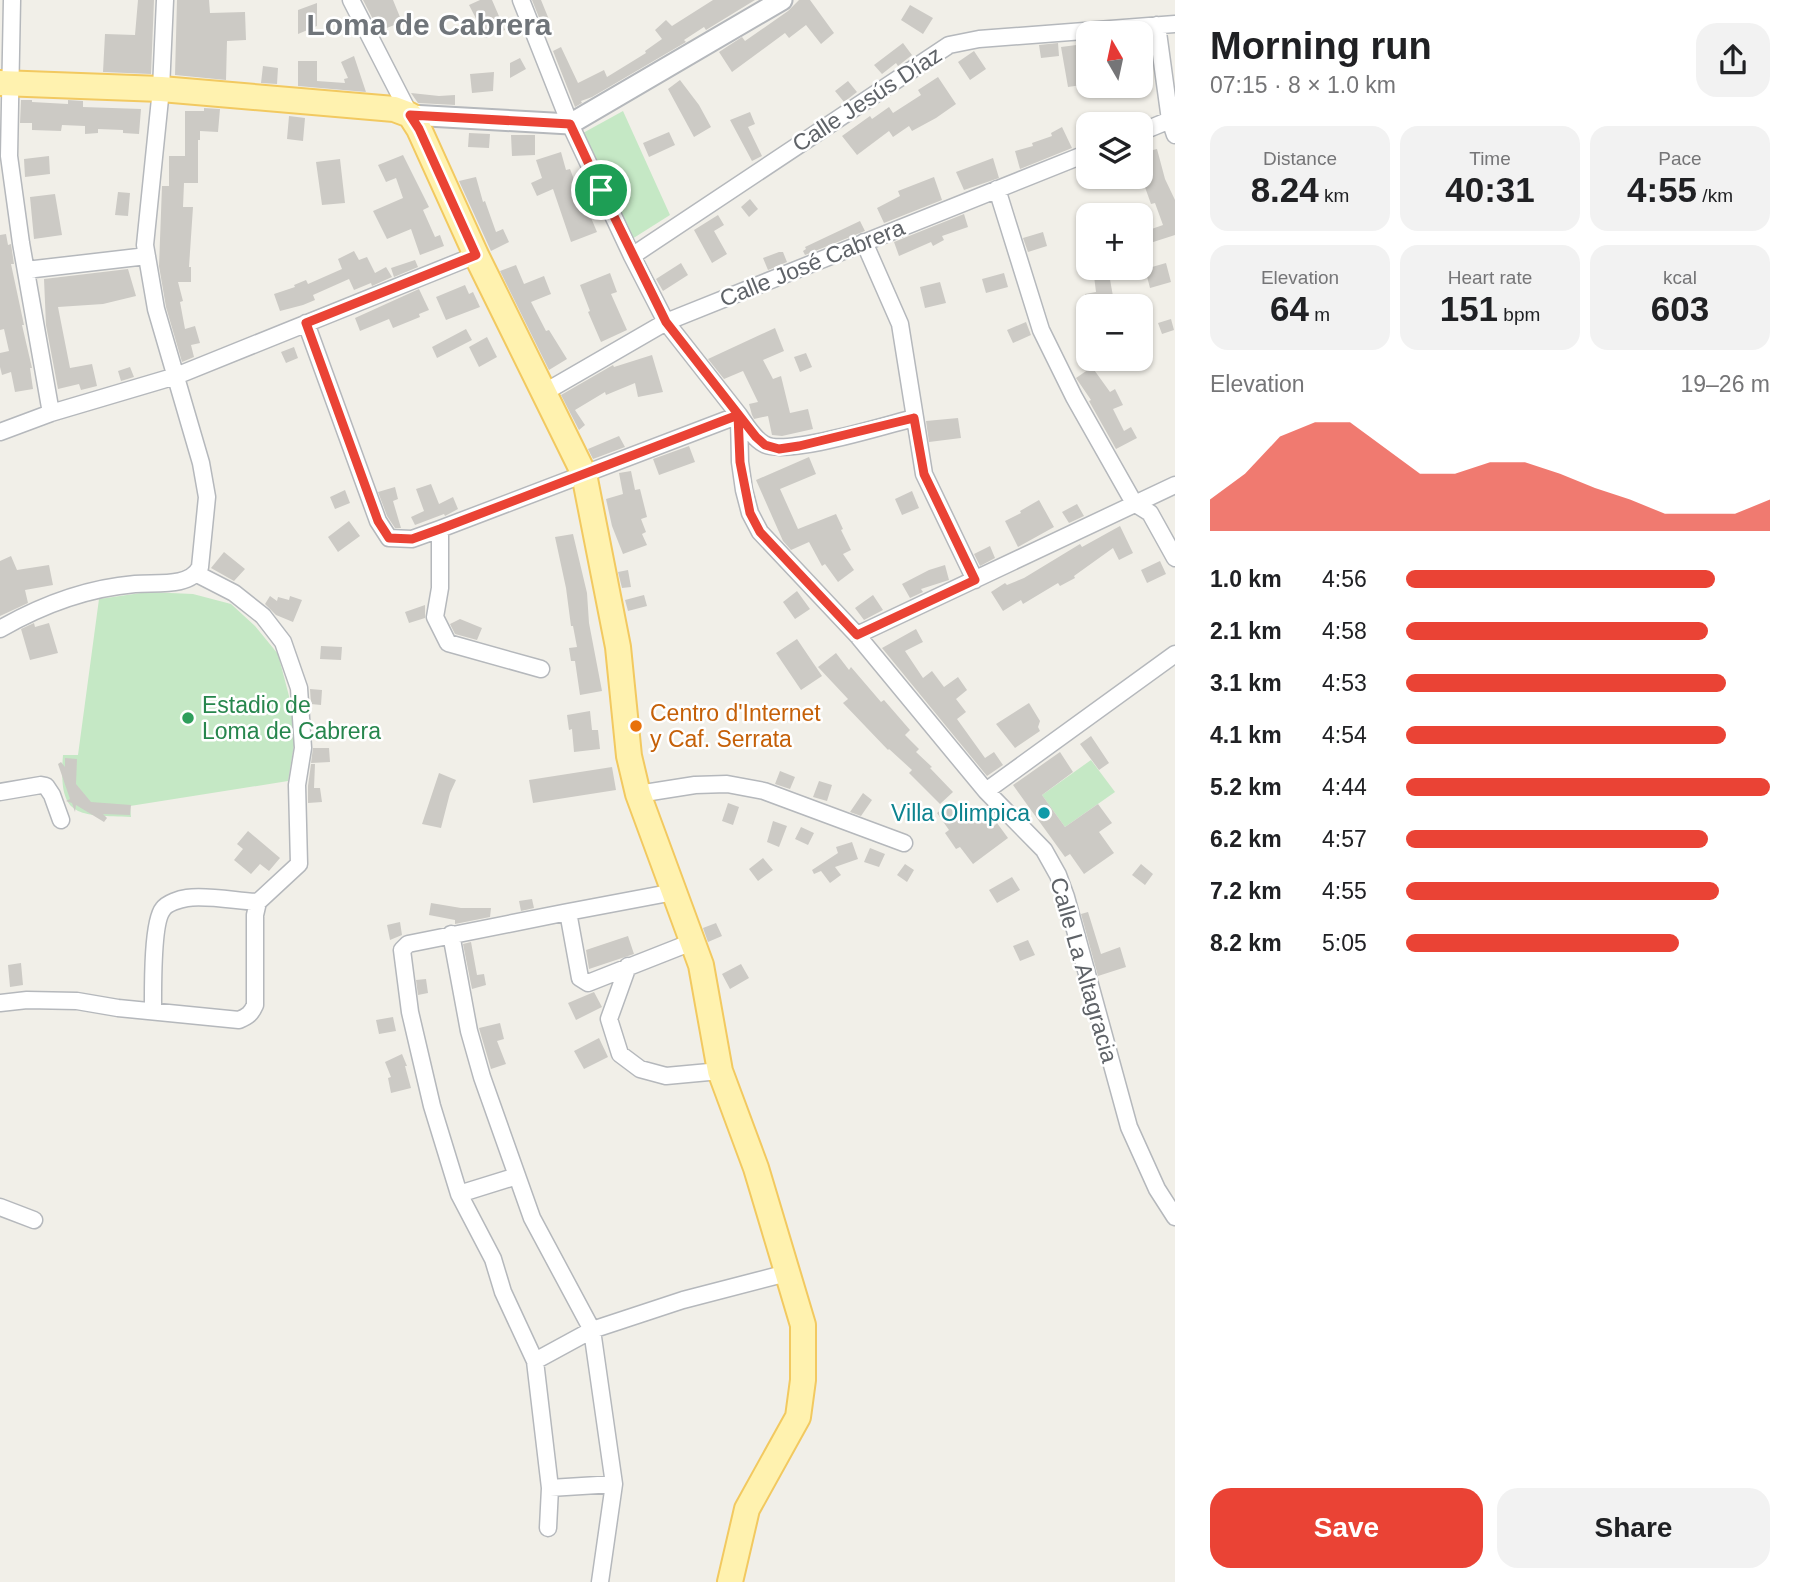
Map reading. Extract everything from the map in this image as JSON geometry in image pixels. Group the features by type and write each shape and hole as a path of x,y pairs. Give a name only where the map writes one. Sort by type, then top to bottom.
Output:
{"main road":[{"path":"6,83 161,89 394,109 410,115 419,129 476,255 584,474 618,647 629,756 638,794 701,965 720,1071 756,1168 803,1325 803,1380 798,1417 747,1509 730,1582"}],"street":[{"path":"12,0 6,83 9,156 51,413"},
{"path":"0,629 27,614 78,595 132,584 182,581 197,574 200,567 207,497 201,463 156,309 145,246 161,89 165,0"},
{"path":"351,0 410,115 570,124 782,0"},
{"path":"521,0 570,124 666,322 756,437 765,445 779,449 914,418"},
{"name":"Calle Jesús Díaz","path":"632,256 949,45 979,38 1175,24"},
{"path":"1153,130 1173,128 1157,25"},
{"name":"Calle José Cabrera","path":"545,392 666,322 1076,158"},
{"path":"997,188 1041,330 1073,397 1135,503 1150,513 1175,558"},
{"path":"864,242 900,324 924,474 975,580"},
{"path":"0,432 51,413 176,376 476,255"},
{"path":"26,270 147,256"},
{"path":"306,323 378,521 389,538 412,539 738,415"},
{"name":"Calle La Altagracia","path":"738,415 740,462 750,513 760,532 857,635 986,791 1044,850 1058,875 1129,1127 1157,1189 1175,1217"},
{"path":"857,635 1175,485"},
{"path":"440,529 440,588 435,617 448,643 541,669"},
{"path":"0,1003 27,1000 77,1001 118,1008 239,1020 248,1016 255,1005 255,915 258,902 299,864 297,785 303,748 299,688 283,642 263,616 234,593 197,574"},
{"path":"986,791 1175,654"},
{"path":"638,794 695,785 727,784 764,790 904,843"},
{"path":"0,792 46,786 61,820"},
{"path":"548,1528 550,1488 535,1361 503,1292 493,1259 459,1194 432,1106 411,1012 402,950 408,944 451,934 674,892"},
{"path":"153,1010 154,956 158,921 163,909 188,898 258,902"},
{"path":"568,912 580,978 588,983 692,942"},
{"path":"451,934 469,1031 482,1077 532,1219 592,1330 614,1485 600,1582"},
{"path":"628,966 609,1019 620,1054 640,1069 666,1076 720,1071"},
{"path":"459,1194 517,1176"},
{"path":"0,1207 34,1220"},
{"path":"535,1361 592,1330 683,1300 787,1273"},
{"path":"550,1488 614,1485"}],"green space":[{"path":"623,111 670,215 632,239 583,133"},
{"name":"Estadio de Loma de Cabrera","path":"148,592 193,594 231,604 255,626 278,654 289,696 295,739 288,781 130,806 131,817 84,813 74,809 68,802 62,776 63,755 78,755 99,599"},
{"path":"1091,760 1115,792 1065,827 1042,795"}],"building":[{"path":"138,0 154,0 151,74 103,72 105,34 135,35"},
{"path":"177,0 209,0 210,13 245,12 246,40 227,41 226,80 175,75"},
{"path":"363,0 393,0 402,22 379,31"},
{"path":"480,0 492,0 505,30 486,38 469,5"},
{"path":"532,0 541,0 550,22 542,25"},
{"path":"713,0 755,0 706,30 704,27 684,40 686,42 581,101 582,103 575,107 553,51 561,47 578,83 604,70 607,77 646,53 645,51 662,39 655,30 666,20 672,26"},
{"path":"799,0 810,0 834,33 821,44 806,25 789,38 785,33 732,72 719,52 742,37 745,41 788,11"},
{"path":"317,3 317,26 298,34 298,10"},
{"path":"910,5 933,18 923,34 901,20"},
{"path":"903,43 912,55 882,74 874,65"},
{"path":"1058,43 1059,56 1041,58 1039,45"},
{"path":"1076,45 1076,86 1068,87 1061,47"},
{"path":"974,51 986,69 970,80 958,62"},
{"path":"354,56 366,92 298,86 298,61 317,61 317,81 345,83 344,79 348,78 341,62"},
{"path":"520,58 526,69 510,78 510,63"},
{"path":"263,66 278,68 277,84 261,83"},
{"path":"494,72 493,91 472,93 470,74"},
{"path":"938,77 956,104 936,118 912,131 909,126 893,137 889,131 857,155 842,136 870,116 872,119 889,107 893,113 921,95 918,90"},
{"path":"680,80 711,127 694,137 668,89"},
{"path":"848,81 857,92 844,102 835,91"},
{"path":"411,93 455,95 455,105 418,103"},
{"path":"21,100 68,104 68,100 83,101 83,107 141,109 139,134 98,129 98,133 85,134 85,126 62,125 61,131 32,130 32,123 20,123"},
{"path":"204,108 220,109 218,132 200,131 198,183 184,183 183,207 193,207 189,267 191,282 178,282 183,301 180,302 185,329 195,326 200,343 191,345 194,357 182,362 166,307 159,266 162,186 169,186 169,156 185,156 185,111 204,111"},
{"path":"750,112 755,124 748,127 762,156 752,161 730,120"},
{"path":"289,116 305,118 303,141 287,139"},
{"path":"1062,127 1072,148 1020,169 1015,151 1033,146 1032,143 1052,136 1051,133"},
{"path":"669,132 675,145 649,157 643,143"},
{"path":"469,133 490,134 489,148 468,147"},
{"path":"511,135 535,135 535,155 512,156"},
{"path":"1157,149 1165,179 1175,200 1175,235 1153,242 1153,228 1163,225 1155,203 1151,203 1146,189 1153,189 1153,150"},
{"path":"561,152 566,170 570,169 587,214 589,213 597,232 571,242 553,189 537,196 531,183 542,178 536,160"},
{"path":"403,155 429,207 423,210 435,237 440,235 444,246 420,255 411,229 387,239 373,211 403,198 396,178 386,182 378,165"},
{"path":"49,156 50,174 25,177 24,159"},
{"path":"993,158 999,178 964,190 956,172"},
{"path":"340,159 345,203 322,205 316,162"},
{"path":"476,177 496,232 503,229 509,242 491,251 459,181"},
{"path":"934,177 942,200 884,223 877,208 900,196 898,191"},
{"path":"118,192 130,193 128,216 115,215"},
{"path":"55,194 62,235 34,239 30,197"},
{"path":"750,199 758,209 749,217 741,207"},
{"path":"964,214 968,227 942,236 944,240 933,246 931,242 899,256 894,242"},
{"path":"718,215 724,225 714,231 727,254 712,263 694,230"},
{"path":"860,221 865,231 805,255 805,247"},
{"path":"1043,232 1047,246 1028,252 1023,238"},
{"path":"6,234 8,245 11,244 14,264 11,264 32,368 33,389 15,392 11,372 2,375 0,367 0,353 9,351 4,329 0,330 0,235"},
{"path":"354,251 359,260 367,257 375,273 386,267 392,277 354,290 349,279 313,295 315,300 280,311 274,294 306,280 308,284 342,269 338,259"},
{"path":"783,252 787,262 768,270 763,258"},
{"path":"415,260 418,267 394,277 391,268"},
{"path":"681,263 688,275 663,291 656,279"},
{"path":"1166,263 1171,282 1150,288 1148,280 1153,280 1153,267"},
{"path":"516,265 524,284 544,276 551,294 531,302 546,331 549,330 567,359 549,370 500,271"},
{"path":"128,269 136,296 103,304 58,307 70,368 92,364 97,386 81,390 79,384 58,389 46,325 44,279"},
{"path":"610,273 617,292 611,294 627,330 601,342 580,285"},
{"path":"1004,273 1008,287 986,293 982,279"},
{"path":"1094,280 1110,280 1113,294 1085,294 1096,292"},
{"path":"940,282 946,303 925,308 920,287"},
{"path":"465,285 469,294 473,292 480,307 446,320 436,297"},
{"path":"419,289 429,310 419,314 420,317 393,328 389,319 360,331 355,318"},
{"path":"1171,319 1174,330 1162,334 1158,323"},
{"path":"1026,322 1031,335 1013,343 1007,330"},
{"path":"775,328 784,351 763,360 773,379 781,376 790,413 808,409 813,429 782,436 772,435 768,416 754,419 749,404 758,402 743,371 724,379 708,359"},
{"path":"466,329 472,340 437,358 432,347"},
{"path":"487,337 497,357 479,367 469,347"},
{"path":"294,347 298,358 286,363 281,352"},
{"path":"806,353 812,367 800,372 794,357"},
{"path":"652,355 663,392 638,397 635,383 606,395 605,392 575,410 585,425 579,430 561,395 613,365 614,367"},
{"path":"130,367 134,377 121,381 118,371"},
{"path":"1086,371 1095,371 1110,392 1115,389 1123,405 1113,409 1124,431 1131,427 1137,438 1116,449 1089,401 1091,400 1076,378"},
{"path":"958,418 961,438 929,442 926,421"},
{"path":"619,436 625,447 593,459 588,449"},
{"path":"689,446 695,462 659,475 653,459"},
{"path":"809,457 816,474 780,489 798,529 836,514 851,550 843,554 854,570 838,582 825,564 822,566 809,542 791,550 783,541 756,480"},
{"path":"631,471 635,490 640,489 647,517 641,519 646,532 642,534 647,545 623,554 612,526 606,499 623,494 619,473"},
{"path":"431,484 439,504 453,497 458,509 415,525 411,517 424,511 416,489"},
{"path":"395,487 398,499 393,501 401,528 395,528 387,516 378,492"},
{"path":"345,490 350,503 335,509 330,497"},
{"path":"912,491 919,508 902,515 895,499"},
{"path":"1039,500 1054,527 1018,547 1005,521"},
{"path":"1077,504 1084,516 1069,523 1062,512"},
{"path":"349,521 360,536 338,552 328,537"},
{"path":"1120,526 1133,553 1119,560 1113,548 1074,576 1075,578 1060,586 1058,583 1023,604 1021,600 1003,611 991,592 1005,583 1007,585 1024,578 1080,544 1082,547"},
{"path":"573,534 587,593 589,623 602,691 580,695 575,661 571,661 569,648 577,647 555,537"},
{"path":"990,546 995,558 980,566 974,554"},
{"path":"224,552 245,569 234,581 211,568"},
{"path":"11,556 17,570 49,565 53,585 25,590 28,603 0,616 0,561"},
{"path":"1160,561 1166,574 1147,583 1141,570"},
{"path":"945,565 949,580 921,589 923,592 910,598 902,584"},
{"path":"628,570 631,587 622,588 618,572"},
{"path":"797,591 810,609 795,619 783,602"},
{"path":"644,595 647,606 628,611 625,600"},
{"path":"873,595 883,610 864,620 855,608"},
{"path":"270,596 277,601 278,597 289,600 290,596 302,600 293,622 276,615 265,604"},
{"path":"425,605 425,618 409,623 405,612"},
{"path":"460,619 482,628 477,640 455,634 450,624"},
{"path":"34,623 35,627 49,623 58,653 30,660 21,629"},
{"path":"916,629 923,642 905,651 923,678 932,671 944,687 958,677 967,690 956,699 966,712 957,719 985,758 994,752 1003,765 987,776 882,648"},
{"path":"797,639 822,676 801,690 776,653"},
{"path":"321,646 342,647 341,660 320,659"},
{"path":"836,653 849,670 851,667 910,730 905,735 919,749 916,752 953,792 940,804 909,773 912,770 888,750 843,703 848,699 818,667"},
{"path":"310,689 322,690 321,705 311,704"},
{"path":"1029,703 1040,721 1040,731 1015,748 996,724"},
{"path":"590,711 592,730 598,730 600,749 574,752 572,729 569,730 567,715"},
{"path":"1091,736 1109,763 1099,770 1080,744"},
{"path":"313,748 329,748 330,762 311,763"},
{"name":"Villa Olimpica","path":"1060,752 1073,772 1042,795 1065,827 1098,804 1112,823 1099,832 1114,853 1084,874 1070,854 1065,857 1013,785"},
{"path":"65,758 77,759 76,784 91,802 131,805 130,815 103,814 107,818 104,822 76,805 75,812 72,803 66,801 70,799 58,764 61,762 65,767"},
{"path":"311,764 315,764 314,788 320,788 322,802 308,803"},
{"path":"612,767 616,790 533,803 529,780"},
{"path":"780,771 795,777 790,789 775,784"},
{"path":"439,773 456,780 441,828 422,824"},
{"path":"819,781 832,785 827,801 813,797"},
{"path":"863,793 872,800 861,816 850,812"},
{"path":"728,803 739,807 733,825 722,821"},
{"path":"949,804 962,822 983,808 994,826 997,823 1008,838 973,864 960,847 956,849 945,833 949,830 937,813"},
{"path":"773,821 787,826 779,847 767,842"},
{"path":"801,827 814,833 808,845 795,839"},
{"path":"248,831 280,858 269,871 260,864 251,874 234,860 243,849 237,844"},
{"path":"852,842 858,859 835,867 841,875 830,883 821,871 814,874 812,870 838,853 836,847"},
{"path":"870,848 885,854 879,867 864,862"},
{"path":"763,858 773,870 758,881 749,869"},
{"path":"905,864 914,870 907,882 897,875"},
{"path":"1141,864 1153,874 1145,885 1132,875"},
{"path":"1012,877 1020,890 997,903 989,890"},
{"path":"532,899 534,908 521,911 519,901"},
{"path":"431,903 461,908 491,908 490,917 455,924 455,920 429,915"},
{"path":"1088,912 1101,954 1120,947 1126,967 1098,976 1081,914"},
{"path":"400,922 402,935 390,940 387,925"},
{"path":"716,923 722,936 708,942 703,928"},
{"path":"628,936 634,954 589,969 586,950"},
{"path":"1028,940 1035,955 1020,961 1013,946"},
{"path":"471,942 477,975 484,974 486,985 472,989 463,944"},
{"path":"21,963 23,985 10,987 8,965"},
{"path":"741,964 749,978 730,989 722,974"},
{"path":"426,979 428,993 418,995 416,980"},
{"path":"594,992 602,1007 576,1020 568,1003"},
{"path":"393,1017 396,1031 379,1034 376,1020"},
{"path":"500,1023 504,1039 497,1041 506,1064 491,1069 479,1028"},
{"path":"599,1038 608,1057 584,1069 574,1051"},
{"path":"402,1054 411,1088 391,1093 388,1078 391,1077 385,1062"}],"place":[{"name":"Estadio de Loma de Cabrera","path":"188,718"},
{"name":"Centro d'Internet y Caf. Serrata","path":"636,726"},
{"name":"Villa Olimpica","path":"1044,813"}],"district":[{"name":"Loma de Cabrera","path":"429,24"}],"route":[{"path":"410,115 570,124 601,190 666,322 765,445 779,449 799,446 914,418 924,474 975,580 857,635 760,532 750,513 744,490 738,415 412,539 389,538 378,521 306,323 476,255 419,129 410,115"}]}
